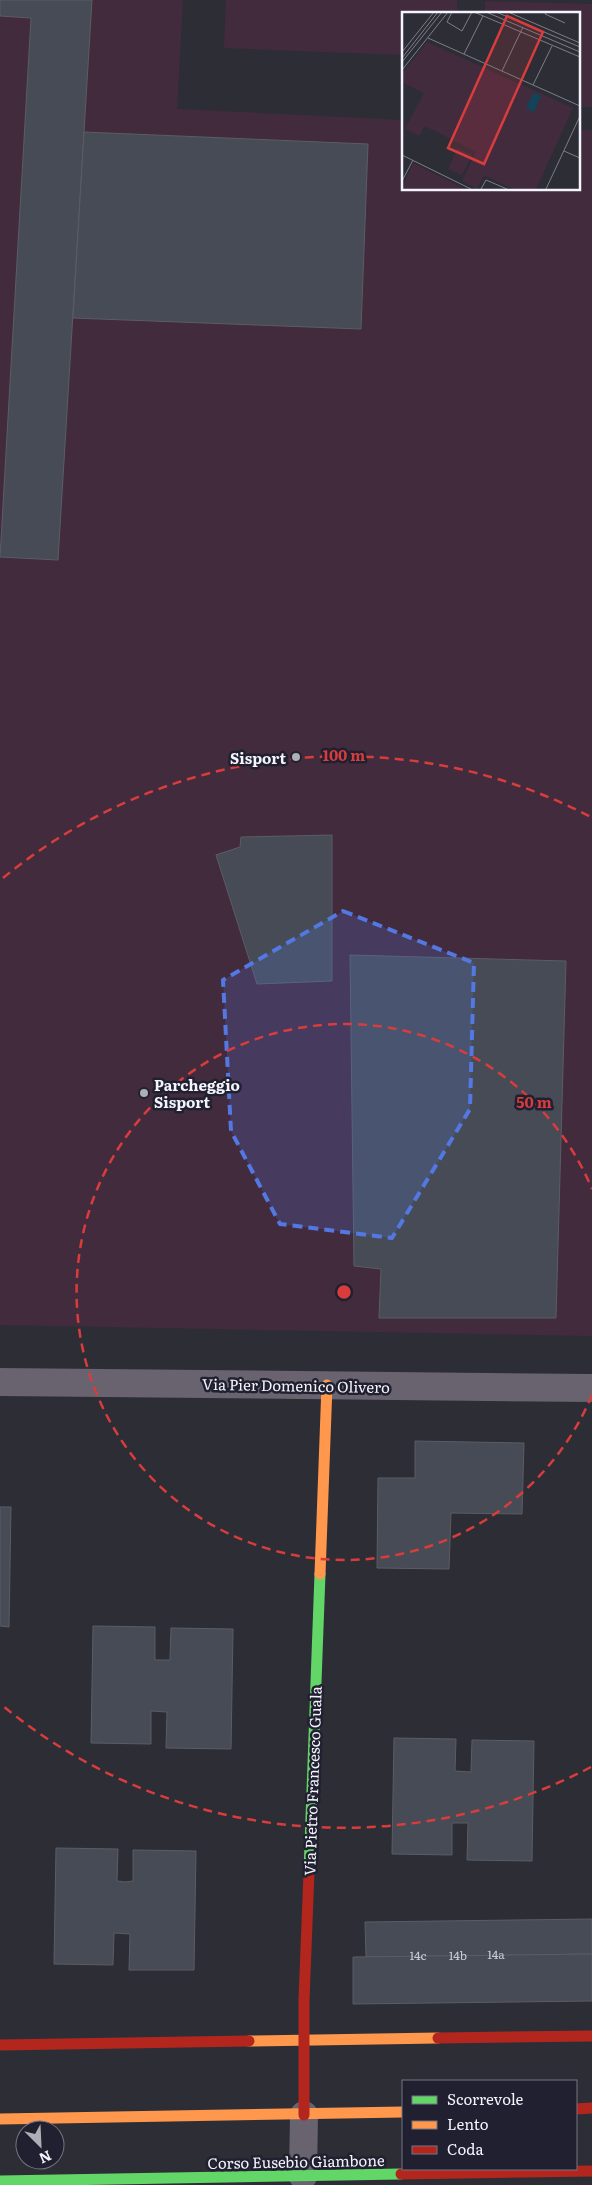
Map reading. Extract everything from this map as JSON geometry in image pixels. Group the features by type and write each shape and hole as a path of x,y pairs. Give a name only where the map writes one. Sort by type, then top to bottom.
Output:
{"street":[{"name":"Via Pier Domenico Olivero","path":"0,1382 592,1388"},
{"name":"Via Pietro Francesco Guala","path":"303,2181 305,2040 327,1385"},
{"path":"0,2045 592,2036"},
{"path":"577,2109 592,2108"},
{"path":"0,2119 402,2112"},
{"name":"Corso Eusebio Giambone","path":"0,2181 303,2181 592,2171"}],"highlighted area":[{"path":"343,911 474,963 470,1109 392,1238 280,1224 231,1131 223,980"}],"shaded area":[{"name":"Sisport","path":"0,0 183,0 177,109 402,120 402,190 580,190 580,130 592,130 592,1336 0,1325"},
{"path":"226,0 457,0 457,12 402,12 402,55 224,48"},
{"path":"485,1 592,4 592,107 580,107 580,12 485,12"}],"building":[{"path":"0,0 92,0 58,560 0,557 31,18 0,16"},
{"path":"84,132 368,144 361,329 73,318"},
{"path":"332,835 332,981 257,984 216,855 240,847 241,837"},
{"path":"350,955 566,961 556,1318 379,1318 381,1269 354,1266"},
{"path":"415,1441 524,1443 522,1514 451,1513 449,1569 377,1568 378,1478 415,1478"},
{"path":"0,1507 11,1507 9,1627 0,1626"},
{"path":"93,1626 155,1627 155,1660 170,1660 171,1628 233,1629 231,1749 166,1748 167,1712 151,1711 151,1744 91,1743"},
{"path":"394,1738 456,1739 455,1771 471,1772 472,1740 534,1741 532,1861 467,1860 468,1823 452,1823 452,1855 392,1854"},
{"path":"56,1848 118,1849 117,1881 125,1882 133,1881 133,1850 196,1851 194,1970 129,1970 130,1934 114,1933 113,1965 54,1964"},
{"path":"592,1919 592,1954 366,1957 365,1922"},
{"path":"592,1954 592,2001 353,2004 353,1957"}],"traffic: fast":[{"path":"309,1872 320,1574"},
{"path":"0,2181 401,2174"}],"traffic: slow":[{"path":"320,1574 327,1385"},
{"path":"249,2041 438,2038"},
{"path":"0,2119 402,2112"}],"traffic: jam":[{"path":"304,2115 304,2000 309,1872"},
{"path":"438,2038 592,2036"},
{"path":"0,2045 249,2041"},
{"path":"577,2109 592,2108"},
{"path":"401,2174 592,2171"}],"place":[{"name":"Sisport","path":"296,757"},
{"name":"Parcheggio Sisport","path":"144,1093"}]}
